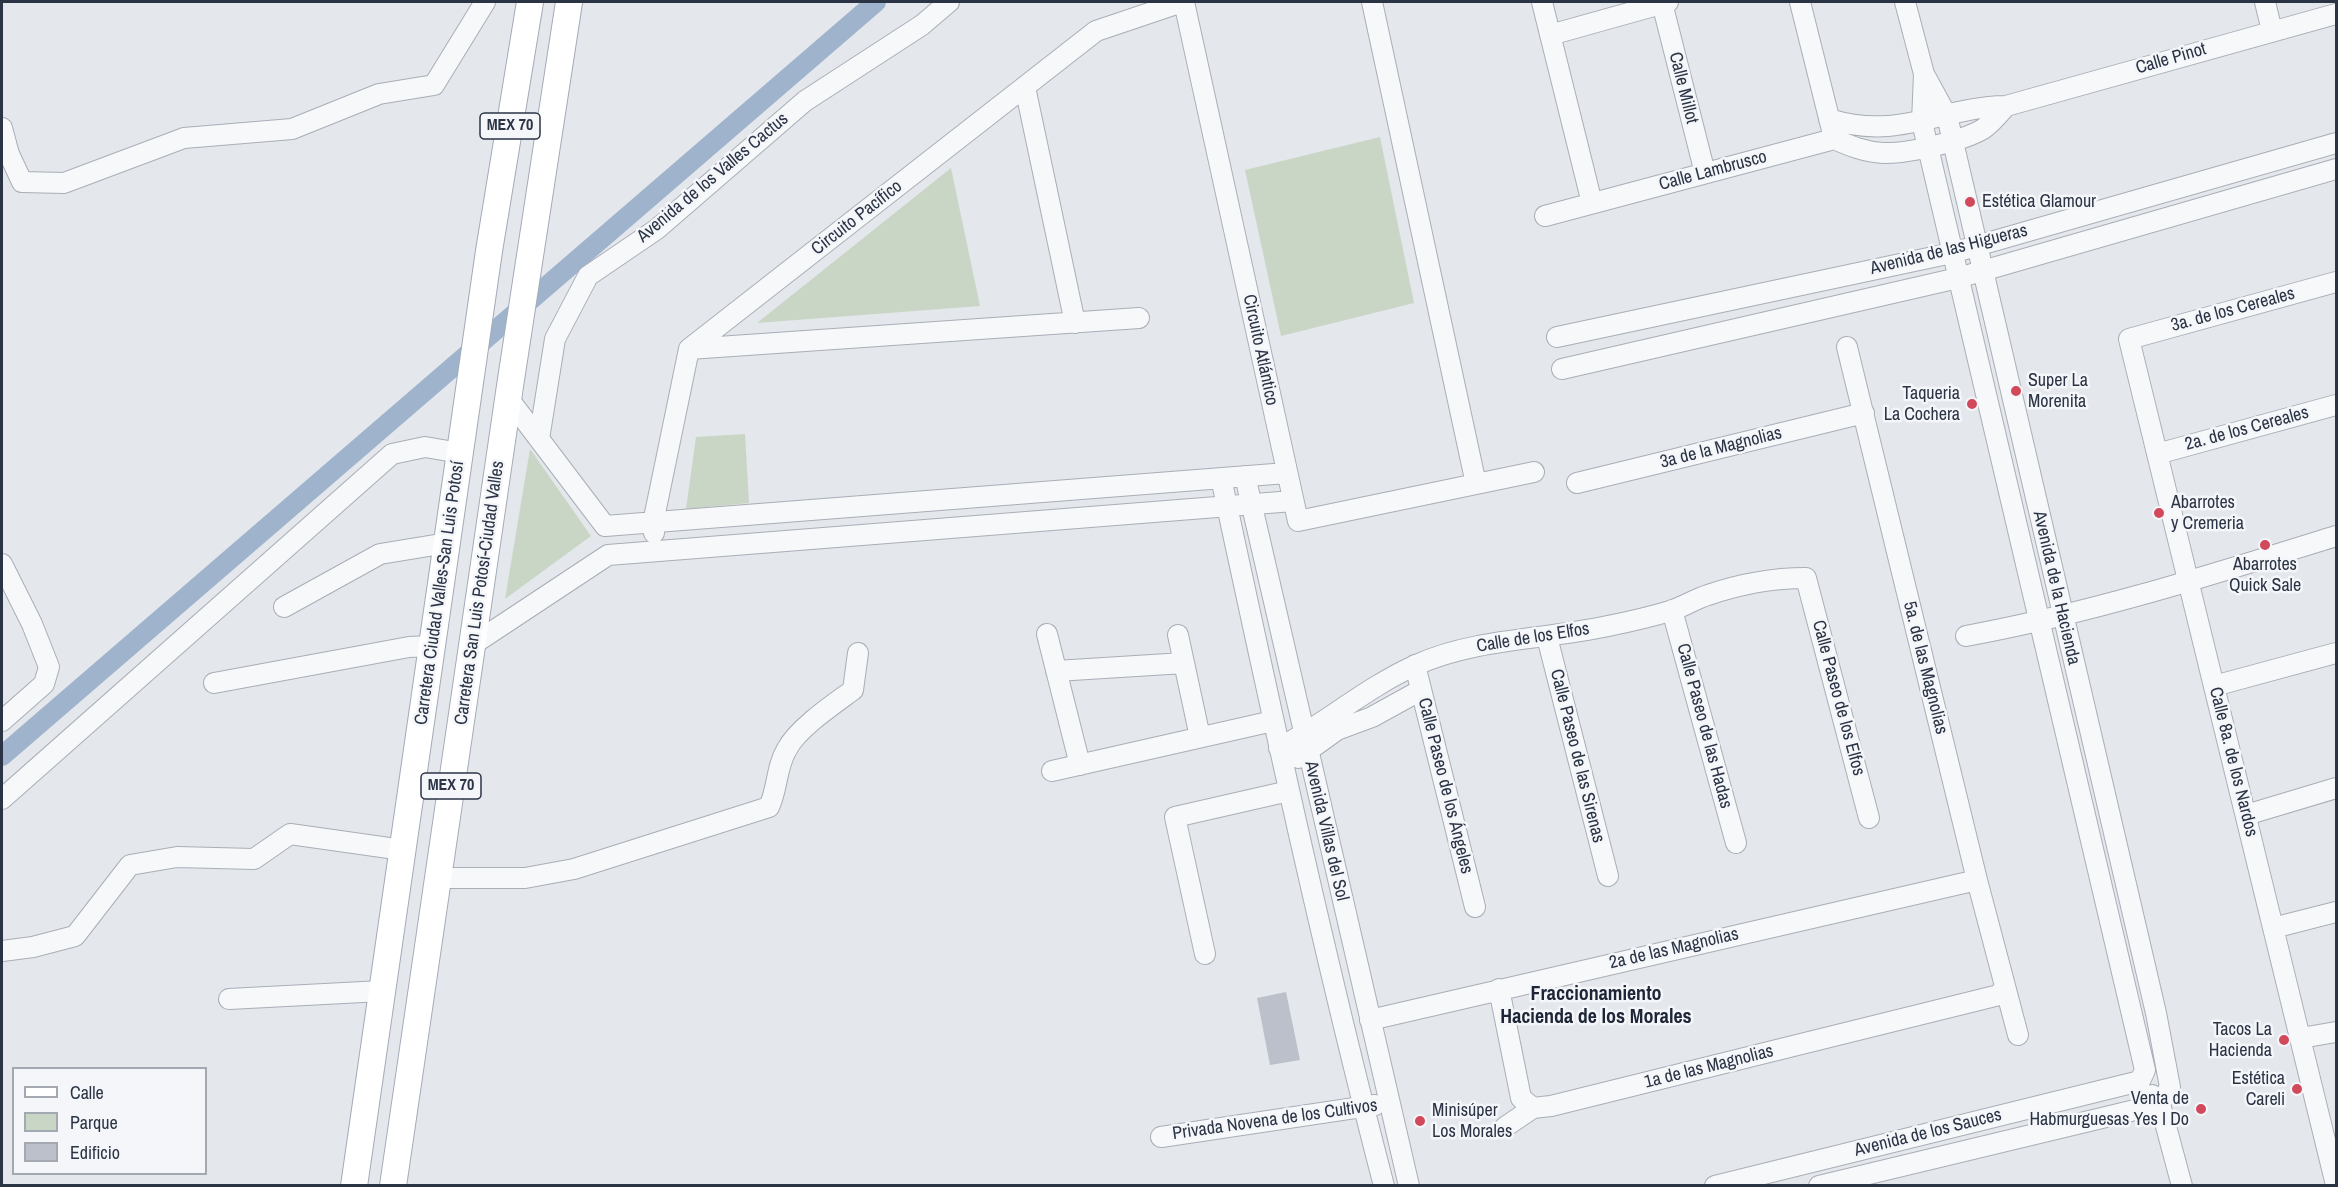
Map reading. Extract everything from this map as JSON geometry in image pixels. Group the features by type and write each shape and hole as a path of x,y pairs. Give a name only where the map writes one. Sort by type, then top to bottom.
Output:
{"main road":[{"name":"Carretera Ciudad Valles-San Luis Potosí","path":"354,1185 489,251 530,2"},
{"name":"Carretera San Luis Potosí-Ciudad Valles","path":"393,1185 509,392 569,2"}],"street":[{"path":"2,128 9,154 22,182 64,183 184,138 292,129 379,94 434,85 485,2"},
{"name":"Avenida de los Valles Cactus","path":"539,439 555,339 588,276 657,229 805,101 922,25 950,2"},
{"name":"Circuito Atlántico","path":"1096,31 1183,2 1298,521 1534,472"},
{"path":"1372,2 1476,484"},
{"path":"1542,2 1592,203"},
{"path":"1550,35 1665,2"},
{"name":"Calle Millot","path":"1665,2 1705,173"},
{"path":"1800,2 1834,138 1850,146 1886,153 1928,146 1952,141 1982,130 2006,106"},
{"name":"Avenida de la Hacienda","path":"1905,2 1924,74 1947,116 2168,1067 2170,1087 2160,1104"},
{"path":"2265,2 2272,31"},
{"name":"Calle Pinot","path":"1922,122 1984,106 2006,106 2337,14"},
{"name":"Circuito Pacífico","path":"689,349 1096,31"},
{"name":"Avenida de la Hacienda","path":"1924,74 1922,122 2145,1070 2140,1081"},
{"path":"1025,87 1075,323"},
{"path":"1829,119 1868,128 1922,122"},
{"name":"Calle Lambrusco","path":"1545,216 1834,138"},
{"name":"Avenida de las Higueras","path":"1557,337 1952,253 2337,143"},
{"name":"Avenida de las Higueras","path":"1562,369 1958,278 2337,169"},
{"name":"3a. de los Cereales","path":"2129,339 2337,282"},
{"path":"1688,309 1696,338"},
{"path":"656,552 653,523 689,349 1139,318"},
{"name":"Calle 8a. de los Nardos","path":"2129,339 2337,1185"},
{"name":"5a. de las Magnolias","path":"1847,347 1977,880 2018,1035"},
{"path":"509,392 539,439 605,526 608,555"},
{"name":"2a. de los Cereales","path":"2157,454 2337,405"},
{"name":"3a de la Magnolias","path":"1577,483 1864,413"},
{"path":"2,799 392,454 425,447 460,453"},
{"path":"605,526 1287,473"},
{"name":"Avenida Villas del Sol","path":"1245,476 1305,743 1410,1185"},
{"name":"Avenida Villas del Sol","path":"1221,478 1279,748 1363,1107 1384,1185"},
{"path":"472,645 608,555 1293,501"},
{"path":"892,504 894,532"},
{"path":"1966,636 2062,616 2188,582 2337,536"},
{"path":"284,607 380,554 447,543"},
{"path":"2,564 32,624 49,668 44,684 2,721"},
{"name":"Calle de los Elfos","path":"1284,768 1305,743 1348,704 1415,665 1465,649 1503,641 1547,637 1607,626 1672,610 1706,595 1746,583 1806,578"},
{"name":"Calle Paseo de los Elfos","path":"1806,578 1869,818"},
{"name":"Calle Paseo de las Hadas","path":"1672,610 1736,843"},
{"path":"1047,634 1080,765"},
{"path":"1178,635 1200,737"},
{"name":"Calle Paseo de las Sirenas","path":"1547,637 1608,876"},
{"path":"214,683 409,647 432,646"},
{"path":"438,878 525,878 574,869 768,807 776,792 779,768 787,748 822,712 854,690 858,653"},
{"path":"2214,686 2337,653"},
{"path":"1056,670 1184,663"},
{"name":"Calle Paseo de los Ángeles","path":"1415,665 1475,907"},
{"name":"Calle de los Elfos","path":"1279,748 1305,743 1372,717 1421,690"},
{"path":"1052,771 1273,721"},
{"path":"2246,815 2337,788"},
{"path":"1205,954 1175,817 1289,791"},
{"path":"2,951 33,947 75,936 130,865 177,857 254,859 290,834 403,850"},
{"name":"2a de las Magnolias","path":"1370,1020 1977,880"},
{"path":"2273,928 2337,912"},
{"name":"1a de las Magnolias","path":"1533,1108 1551,1106 1999,995 2004,988"},
{"path":"1499,989 1521,1098 1533,1108 1505,1127"},
{"path":"229,999 382,992"},
{"path":"2301,1038 2337,1032"},
{"path":"2140,1081 2160,1104 2182,1185"},
{"name":"Avenida de los Sauces","path":"1715,1185 1778,1178 2140,1081"},
{"name":"Privada Novena de los Cultivos","path":"1161,1137 1390,1103"},
{"name":"Avenida de los Sauces","path":"1820,1185 2160,1104"}],"green space":[{"path":"1380,137 1414,303 1281,336 1245,170"},
{"path":"951,168 980,306 757,323"},
{"path":"745,434 749,503 686,509 696,437"},
{"path":"530,449 591,536 505,599"}],"building":[{"path":"1286,992 1300,1060 1270,1065 1257,998"}],"waterway":[{"path":"2,756 876,2"}],"place":[{"name":"Estética Glamour","path":"1970,202"},
{"name":"Super La Morenita","path":"2016,391"},
{"name":"Taqueria La Cochera","path":"1972,404"},
{"name":"Abarrotes y Cremeria","path":"2159,513"},
{"name":"Abarrotes Quick Sale","path":"2265,545"},
{"name":"Tacos La Hacienda","path":"2284,1040"},
{"name":"Estética Careli","path":"2297,1089"},
{"name":"Venta de Habmurguesas Yes I Do","path":"2201,1109"},
{"name":"Minisúper Los Morales","path":"1420,1121"}],"district":[{"name":"Fraccionamiento Hacienda de los Morales","path":"1596,1006"}]}
